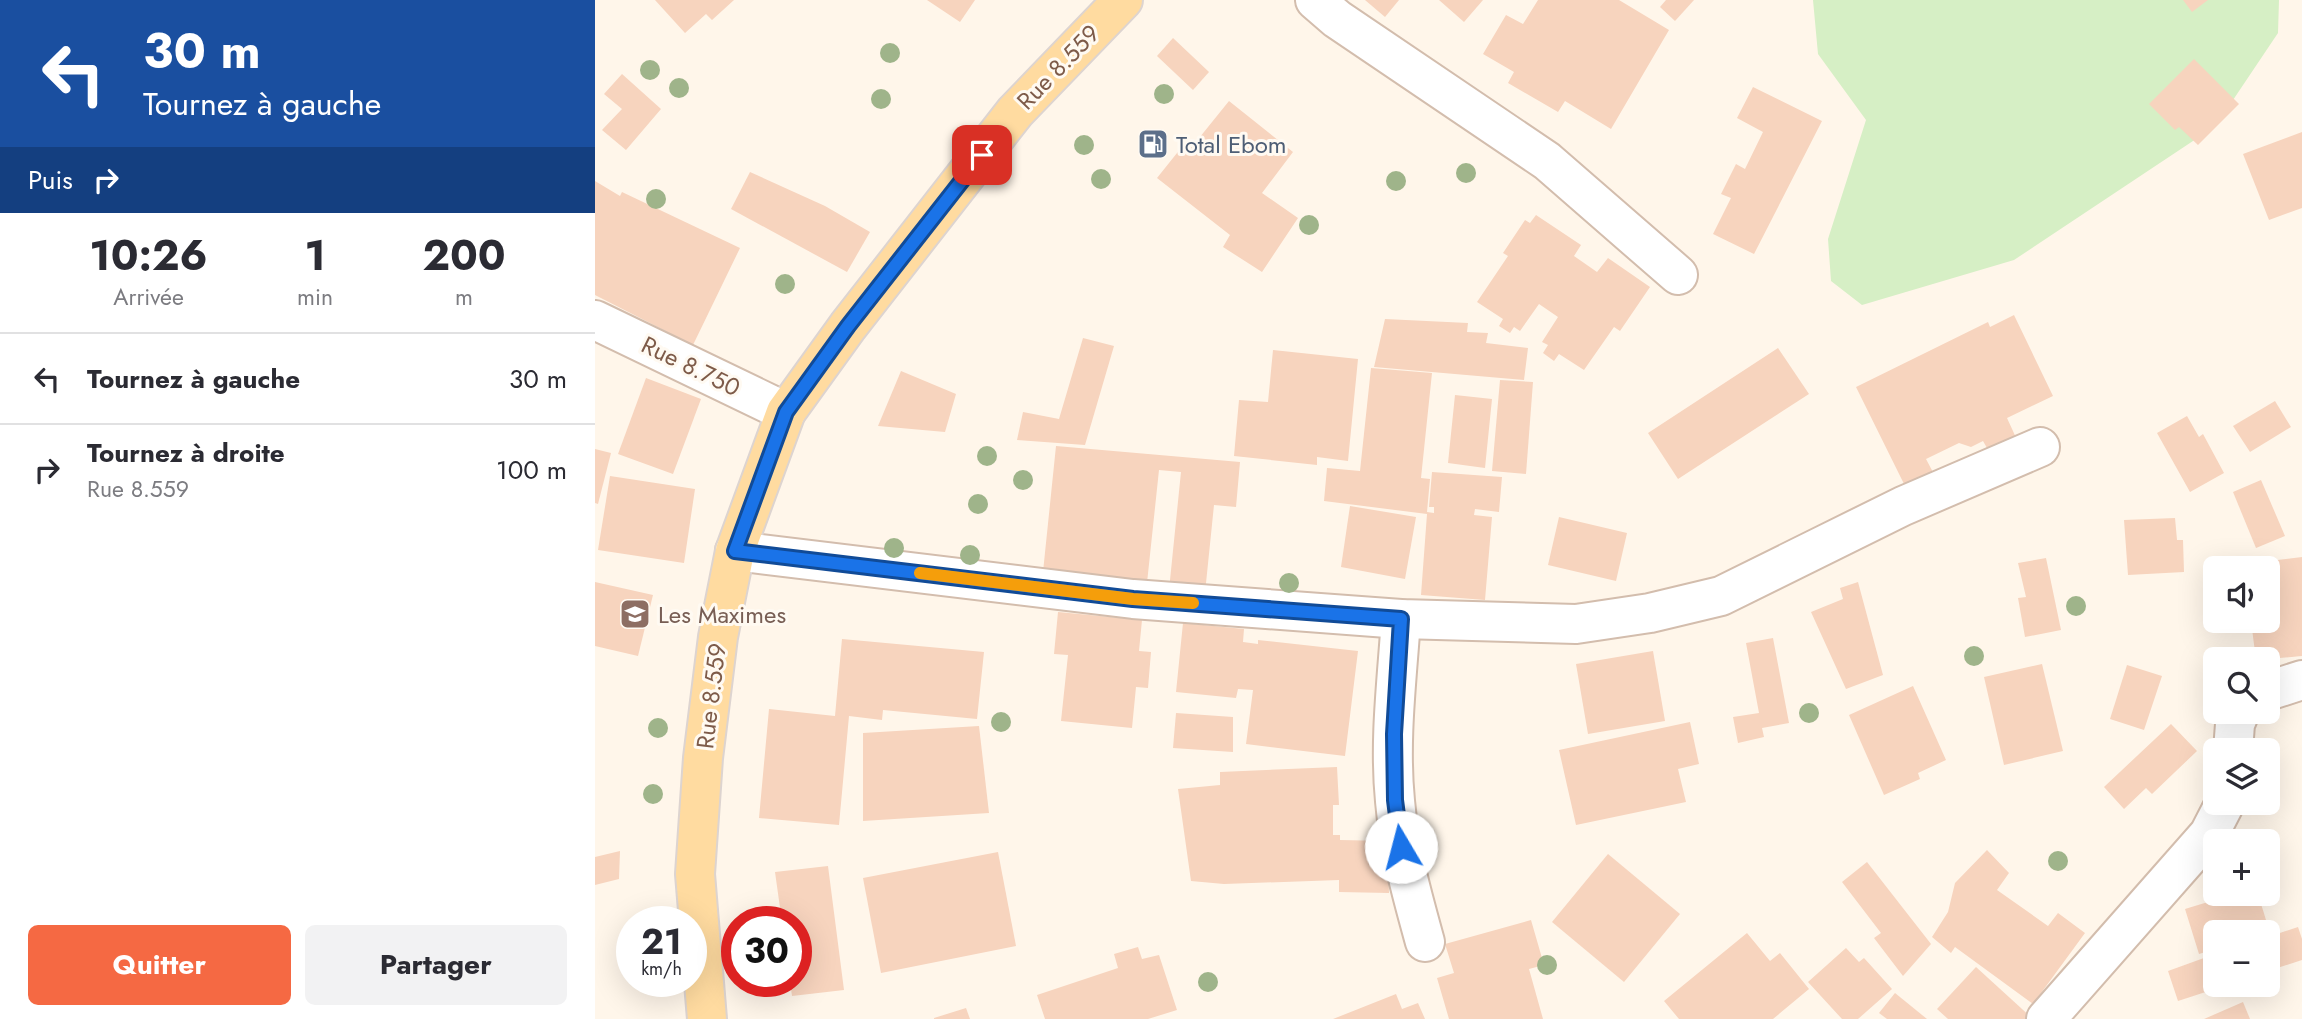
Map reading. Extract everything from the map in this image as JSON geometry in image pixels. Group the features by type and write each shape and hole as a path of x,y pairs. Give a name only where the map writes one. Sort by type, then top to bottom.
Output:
{"main road":[{"name":"Rue 8.559","path":"707,1019 695,874 703,758 717,637 735,551 786,412 848,326 1015,111 1123,0"}],"street":[{"path":"1315,0 1336,19 1547,161 1678,275"},
{"name":"Rue 8.750","path":"595,320 786,412"},
{"path":"735,551 1133,599 1401,619 1576,624 1650,613 1721,596 1903,506 2040,447"},
{"path":"1401,619 1394,734 1395,800 1405,871 1425,942"},
{"path":"2280,687 2302,680"},
{"path":"2046,1019 2209,834 2219,815"}],"green space":[{"path":"1813,0 2279,0 2278,33 2233,100 2205,133 2014,260 1862,305 1831,281 1828,239 1866,120 1818,54"}],"building":[{"path":"655,0 734,0 712,20 706,14 685,33"},
{"path":"927,0 975,0 960,22"},
{"path":"1365,0 1399,0 1385,17"},
{"path":"1439,0 1483,0 1464,22"},
{"path":"1538,0 1619,0 1669,30 1611,129 1565,101 1558,112 1508,83 1514,72 1483,54 1506,15 1523,24"},
{"path":"1666,0 1694,0 1675,21 1660,7"},
{"path":"2183,0 2208,0 2192,12"},
{"path":"1173,38 1209,72 1193,90 1157,56"},
{"path":"2194,59 2239,104 2198,145 2179,127 2175,130 2149,104"},
{"path":"622,74 661,109 626,150 602,130 622,109 604,94"},
{"path":"1753,87 1822,121 1754,254 1713,234 1731,198 1721,194 1736,164 1745,169 1763,132 1737,118"},
{"path":"1229,101 1293,152 1262,193 1298,218 1262,272 1223,247 1230,235 1157,178 1181,148 1187,153"},
{"path":"2302,132 2302,208 2269,220 2243,154"},
{"path":"750,172 825,206 870,232 847,272 731,209"},
{"path":"595,181 620,196 622,192 740,248 693,345 595,295"},
{"path":"1536,215 1581,245 1574,256 1597,272 1608,258 1650,287 1620,331 1614,327 1584,370 1559,354 1554,361 1543,353 1548,345 1542,342 1558,317 1539,304 1520,331 1514,327 1510,333 1499,326 1503,319 1477,302 1508,256 1503,253 1525,220 1530,223"},
{"path":"2014,315 2053,396 2007,418 2018,442 1991,455 1983,441 1971,447 1959,443 1926,459 1935,476 1907,490 1856,387 1988,322 1990,327"},
{"path":"1385,319 1468,323 1467,332 1488,333 1486,343 1528,348 1524,380 1374,367"},
{"path":"1083,338 1114,346 1085,445 1017,440 1023,412 1059,419"},
{"path":"1778,348 1809,394 1678,479 1648,433"},
{"path":"1273,350 1358,359 1348,461 1317,457 1317,465 1234,456 1239,400 1268,402"},
{"path":"1371,368 1432,373 1421,478 1430,479 1427,512 1434,513 1434,507 1429,507 1432,472 1502,477 1499,512 1475,509 1474,515 1492,517 1485,600 1421,595 1427,514 1324,501 1327,468 1360,471"},
{"path":"901,371 956,394 945,432 878,426"},
{"path":"646,378 701,399 673,474 618,454"},
{"path":"1500,380 1533,382 1526,474 1492,471"},
{"path":"1455,395 1492,399 1485,468 1448,463"},
{"path":"2275,401 2291,427 2250,452 2233,426"},
{"path":"2187,416 2199,437 2203,434 2224,473 2190,492 2157,433"},
{"path":"1056,446 1240,462 1236,507 1214,505 1205,593 1169,590 1181,472 1159,470 1147,583 1043,572"},
{"path":"595,449 611,453 598,504 595,503"},
{"path":"610,476 695,489 684,563 598,550"},
{"path":"2261,480 2285,536 2256,548 2233,492"},
{"path":"1350,506 1416,517 1405,579 1341,567"},
{"path":"1559,517 1627,533 1616,581 1548,565"},
{"path":"2175,518 2177,540 2183,540 2184,572 2128,575 2124,520"},
{"path":"2302,557 2302,656 2280,658 2280,647 2254,647 2253,633 2280,633 2280,560"},
{"path":"2046,558 2061,630 2025,637 2018,598 2026,597 2018,563"},
{"path":"595,582 653,595 638,656 595,646"},
{"path":"1858,582 1883,675 1846,689 1811,612 1843,599 1840,588"},
{"path":"1058,612 1142,620 1139,651 1151,652 1148,688 1136,687 1132,728 1061,721 1068,655 1054,654"},
{"path":"1183,623 1244,629 1243,642 1258,644 1258,640 1358,651 1345,756 1246,744 1253,690 1238,689 1236,698 1176,692"},
{"path":"1773,638 1789,723 1762,728 1764,737 1738,743 1733,717 1759,713 1746,643"},
{"path":"842,639 984,652 977,719 883,710 882,720 849,716 839,825 759,818 769,709 835,716"},
{"path":"1653,651 1665,721 1588,734 1576,664"},
{"path":"2042,664 2063,751 2004,765 1984,677"},
{"path":"2127,665 2162,676 2144,730 2110,719"},
{"path":"1913,686 1946,760 1918,773 1920,779 1884,795 1849,715"},
{"path":"1176,713 1233,717 1233,752 1173,748"},
{"path":"1690,722 1699,764 1678,769 1686,802 1576,825 1559,750"},
{"path":"2171,724 2197,751 2152,794 2146,788 2124,809 2104,787"},
{"path":"979,726 989,813 863,821 863,733"},
{"path":"1337,767 1339,805 1333,805 1333,835 1340,835 1340,840 1387,841 1389,893 1339,892 1339,880 1224,884 1191,881 1178,789 1220,785 1220,772"},
{"path":"1987,850 2009,873 1997,890 2048,926 2058,913 2085,933 2033,1004 1955,947 1951,953 1932,937 1948,912 1955,883"},
{"path":"620,851 619,879 595,885 595,857"},
{"path":"998,852 1016,946 881,973 863,878"},
{"path":"1608,854 1680,914 1624,982 1552,922"},
{"path":"1867,862 1931,944 1903,976 1874,938 1881,933 1842,882"},
{"path":"828,866 844,990 812,994 812,906 780,906 775,872"},
{"path":"2203,903 2203,906 2262,906 2266,920 2203,920 2203,953 2199,954 2185,909"},
{"path":"1531,920 1544,965 1529,969 1543,1019 1449,1019 1437,978 1454,973 1445,944"},
{"path":"2298,927 2302,939 2302,960 2280,967 2280,933"},
{"path":"1747,933 1770,961 1780,953 1809,989 1773,1019 1679,1019 1664,1001"},
{"path":"1138,947 1142,959 1159,955 1177,1010 1148,1019 1045,1019 1037,995 1118,968 1114,954"},
{"path":"1846,948 1859,962 1864,958 1892,989 1858,1019 1842,1019 1808,982"},
{"path":"2203,958 2203,993 2178,1001 2168,971"},
{"path":"1976,967 2033,1019 1948,1019 1937,1009"},
{"path":"1895,993 1927,1019 1887,1019 1879,1013"},
{"path":"1396,994 1402,1009 1418,1003 1425,1019 1333,1019"},
{"path":"2243,1002 2250,1019 2204,1019"},
{"path":"966,1008 970,1019 934,1019 934,1018"}],"slow traffic":[{"path":"920,573 1133,599 1193,603"}],"place":[{"name":"Total Ebom","path":"1153,144"},
{"name":"Les Maximes","path":"635,614"}],"route":[{"path":"982,155 848,326 786,412 735,551 1133,599 1401,619 1394,734 1395,800 1401,847"}]}
